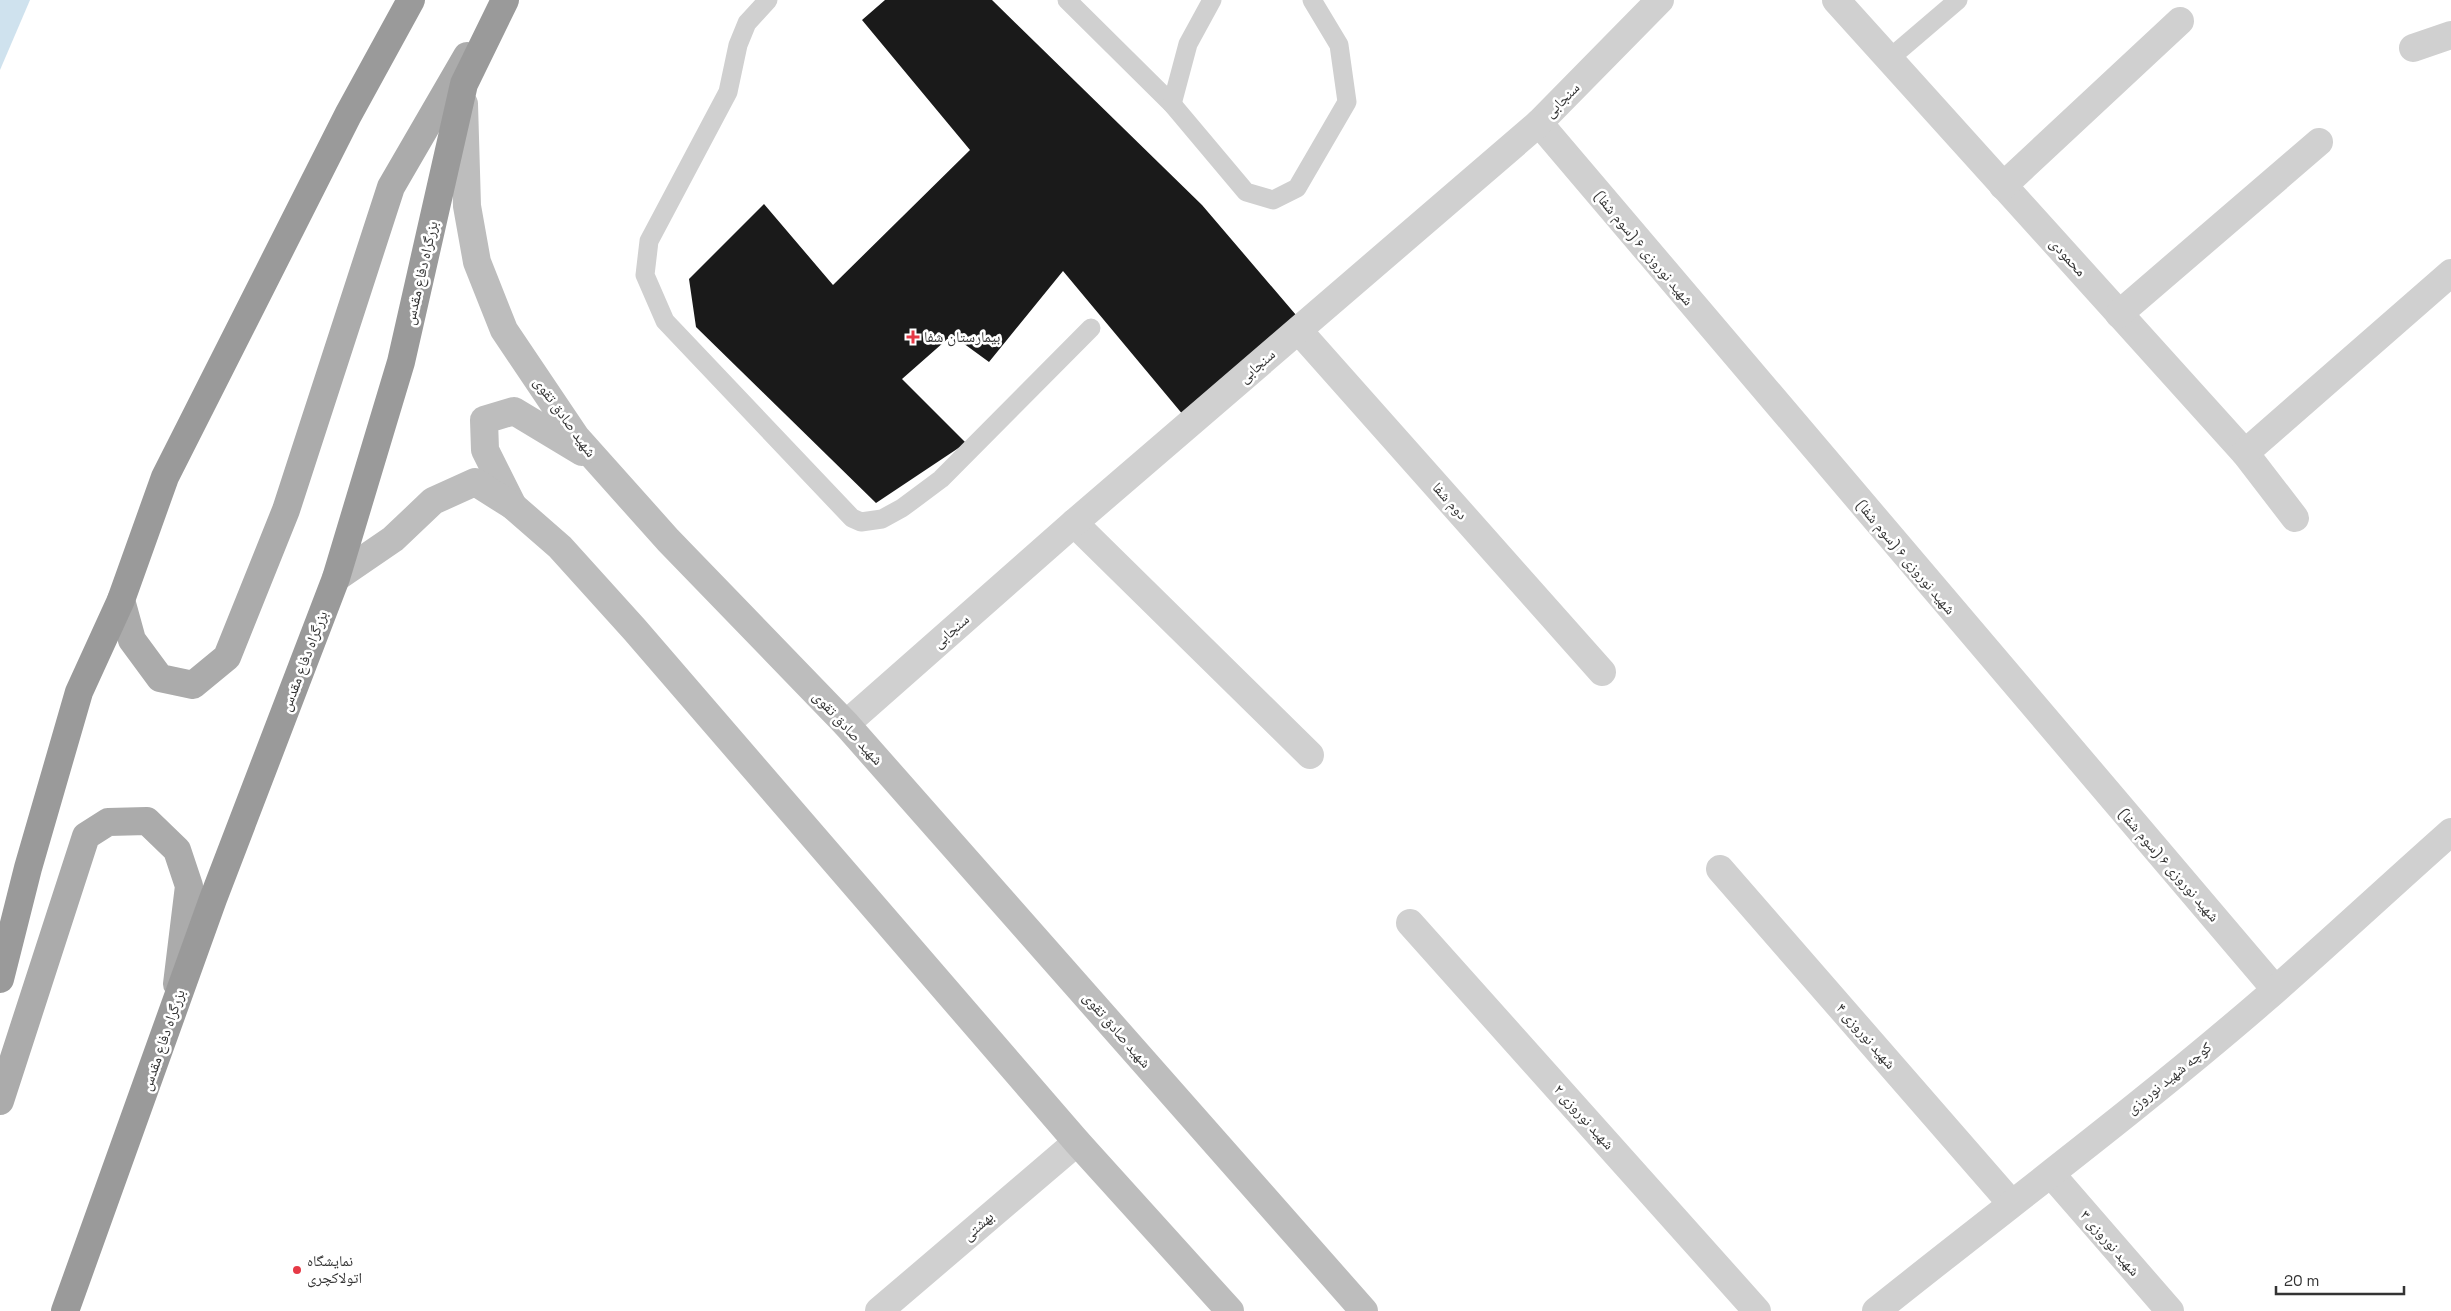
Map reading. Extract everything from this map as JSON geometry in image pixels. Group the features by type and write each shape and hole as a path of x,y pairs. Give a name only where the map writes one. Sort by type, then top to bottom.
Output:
{"highway":[{"path":"0,979 28,868 80,692 121,600 165,477 348,115 412,0"},
{"name":"بزرگراه دفاع مقدس","path":"65,1311 213,899 336,578 401,362 464,84 505,0"}],"main road":[{"path":"121,600 132,640 160,678 193,684 227,657 286,510 391,186 500,0"},
{"name":"شهید صادق تقوی","path":"464,84 467,206 476,262 504,330 576,437 668,540 846,724 1364,1311"},
{"path":"513,506 484,450 484,420 514,411 596,460"},
{"path":"336,578 393,539 433,501 475,482 513,506 560,547 635,630 1077,1142 1230,1311"},
{"path":"0,1101 86,836 108,822 146,821 176,850 189,886 174,1010"}],"street":[{"name":"سنجابی","path":"846,724 1074,523 1539,123 1660,0"},
{"name":"محمودی","path":"1836,0 2245,453 2295,518"},
{"path":"2003,186 2180,21"},
{"path":"2413,48 2451,35"},
{"name":"شهید نوروزی ۶ (سوم شفا)","path":"1539,123 2275,989"},
{"path":"2120,314 2319,142"},
{"path":"2245,453 2451,273"},
{"name":"دوم شفا","path":"1299,331 1602,672"},
{"path":"1074,523 1310,755"},
{"name":"کوچه شهید نوروزی","path":"1876,1311 2011,1203 2051,1174 2275,989 2451,832"},
{"name":"شهید نوروزی ۴","path":"1720,869 2011,1203"},
{"name":"شهید نوروزی ۲","path":"1410,924 1757,1311"},
{"name":"بهشتی","path":"879,1311 1077,1142"},
{"name":"شهید نوروزی ۳","path":"2051,1174 2170,1311"}],"lane":[{"path":"768,0 747,23 738,45 728,92 648,240 645,275 666,320 852,518 861,522 882,519 902,508 941,479 1092,328"},
{"path":"1067,0 1172,104 1246,192 1273,200 1297,188 1347,102 1339,45 1312,0"},
{"path":"1172,104 1188,44 1212,0"},
{"path":"1889,59 1958,0"}],"water":[{"path":"0,0 30,0 0,70"}],"building":[{"path":"885,0 992,0 1202,205 1296,315 1184,416 1063,271 989,362 952,335 902,379 966,443 876,503 696,327 689,279 764,204 833,285 970,150 862,20"}],"place":[{"name":"بیمارستان شفا","path":"913,337"},
{"name":"نمایشگاه اتولاکچری","path":"297,1270"}]}
